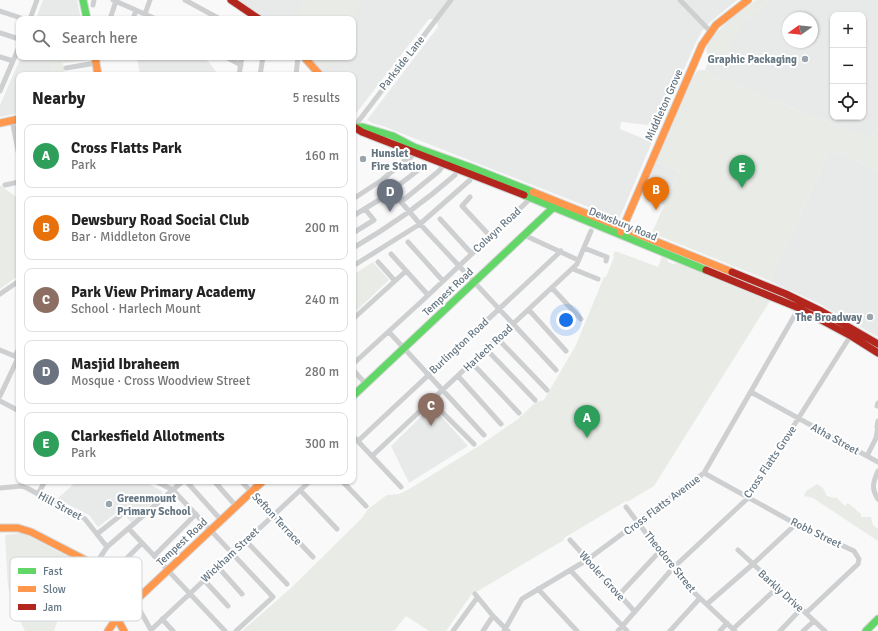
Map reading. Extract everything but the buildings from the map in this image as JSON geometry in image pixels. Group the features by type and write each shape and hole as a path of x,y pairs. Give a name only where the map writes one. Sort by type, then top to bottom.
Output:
{"street":[{"path":"31,16 36,0"},
{"path":"83,0 86,16"},
{"path":"144,14 150,0"},
{"path":"185,0 214,16"},
{"path":"231,0 255,16"},
{"name":"Parkside Lane","path":"356,122 451,0"},
{"path":"680,0 710,31"},
{"path":"111,16 114,1 149,16"},
{"name":"Middleton Grove","path":"622,232 702,45 710,31 744,1"},
{"path":"134,16 136,10"},
{"path":"0,11 16,16"},
{"path":"247,16 248,11"},
{"path":"0,33 16,38"},
{"path":"0,91 16,54"},
{"path":"0,57 13,61"},
{"path":"66,68 96,60 98,72"},
{"path":"232,60 241,65"},
{"path":"240,72 242,60"},
{"path":"260,72 262,60"},
{"path":"296,72 298,60"},
{"path":"307,60 317,72"},
{"path":"0,123 16,120 14,129 16,140"},
{"name":"Dewsbury Road","path":"356,126 381,132 413,153 446,161 556,205 594,224 622,232 772,289 852,333 877,349"},
{"path":"356,196 382,180 413,153"},
{"path":"401,202 439,171 446,161"},
{"path":"356,214 379,200 425,165"},
{"path":"356,246 410,212 455,175"},
{"path":"382,180 420,224 556,370"},
{"path":"356,264 420,224 470,180"},
{"path":"5,185 16,183"},
{"name":"Colwyn Road","path":"356,361 460,266 533,196"},
{"path":"470,197 462,206 490,236"},
{"path":"379,200 382,206"},
{"name":"Tempest Road","path":"356,393 556,205"},
{"path":"356,230 374,220 365,209"},
{"path":"440,219 472,254"},
{"name":"Harlech Road","path":"372,456 573,269 577,264 594,224"},
{"path":"524,235 578,260"},
{"path":"408,242 443,280"},
{"path":"584,248 608,257 606,261"},
{"name":"Burlington Road","path":"358,441 561,251"},
{"path":"391,254 428,295"},
{"path":"378,262 395,281"},
{"name":"Dewsbury Road","path":"703,264 773,297 800,305"},
{"path":"573,269 598,279"},
{"path":"356,316 406,270"},
{"path":"0,294 16,283"},
{"path":"552,288 581,319"},
{"path":"772,289 773,297"},
{"name":"Cross Flatts Avenue","path":"506,630 520,601 587,560 704,473 800,305"},
{"path":"529,310 566,351"},
{"path":"389,332 484,435"},
{"name":"Cross Flatts Grove","path":"620,629 673,568 748,498 852,333"},
{"path":"498,339 547,390"},
{"path":"0,350 16,357"},
{"path":"487,350 535,400"},
{"path":"0,396 16,359"},
{"path":"472,363 519,413"},
{"path":"356,373 366,384"},
{"path":"458,376 501,424"},
{"name":"Atha Street","path":"751,392 878,462"},
{"path":"0,401 16,409"},
{"path":"431,401 474,444"},
{"path":"867,456 876,438 878,421"},
{"path":"358,441 401,487"},
{"path":"878,471 873,484 875,495 878,500"},
{"name":"Robb Street","path":"704,473 796,524 854,551 859,559 858,564 806,613"},
{"path":"38,494 43,484"},
{"path":"161,484 173,490 273,597 236,631"},
{"path":"100,557 107,547 180,484"},
{"path":"187,484 221,520"},
{"path":"217,484 236,506"},
{"name":"Sefton Terrace","path":"244,484 313,557"},
{"name":"Tempest Road","path":"142,595 260,484"},
{"name":"Wickham Street","path":"142,614 151,630 307,484"},
{"path":"345,484 366,506"},
{"name":"Hill Street","path":"0,486 21,486 79,515 85,519 107,547"},
{"path":"300,490 338,529"},
{"name":"Theodore Street","path":"626,507 685,584 734,630"},
{"path":"154,556 196,514"},
{"path":"97,534 121,515"},
{"path":"706,604 752,565 796,524"},
{"path":"0,528 18,528 31,532 79,557"},
{"path":"129,529 225,631"},
{"name":"Wooler Grove","path":"570,540 635,612"},
{"path":"246,541 287,584"},
{"path":"128,557 142,543"},
{"name":"Barkly Drive","path":"738,550 752,565 778,587 824,631"},
{"path":"619,595 660,551"},
{"path":"218,567 242,594"},
{"path":"571,571 620,629 627,631"},
{"path":"204,580 228,606"},
{"path":"734,630 778,587"},
{"path":"538,589 576,631"},
{"path":"453,631 476,596 506,630"},
{"path":"670,631 700,598"},
{"path":"780,631 801,609"},
{"path":"482,631 493,616"},
{"path":"162,619 173,631"},
{"path":"866,631 878,619"},
{"path":"803,631 814,620"},
{"name":"Tempest Road","path":"108,631 115,621"},
{"path":"117,621 124,631"},
{"path":"720,631 727,624"}],"shaded area":[{"path":"43,0 77,0 80,16 37,16"},
{"path":"239,0 737,0 709,23 702,31 658,128 648,125 621,122 620,129 652,142 620,217 616,218 367,120 438,27 436,19 429,19 356,113 356,72 322,72 312,60 356,60 356,16 263,16"},
{"path":"302,0 361,0 353,16 296,16"},
{"path":"756,0 771,0 743,22 724,58 718,60 708,55 707,48 711,39 719,29"},
{"path":"771,0 878,0 878,128 874,134 864,137 722,79 705,70 710,56 716,60 721,60 743,22"},
{"path":"20,60 55,60 51,72 16,72 16,114 0,117 0,105"},
{"path":"55,60 88,60 63,63 65,72 51,72"},
{"path":"138,60 206,60 216,72 140,72"},
{"path":"311,60 333,60 323,72"},
{"path":"699,70 705,70 722,79 864,137 874,134 878,128 878,173 849,157 830,150 770,281 652,233 679,171 656,162 694,75"},
{"path":"830,150 849,157 878,173 878,337 820,304 770,281"},
{"path":"656,162 679,171 664,205 642,195"},
{"path":"0,185 16,197 16,277 0,289"},
{"path":"615,251 658,267 662,257 667,259 668,262 673,264 677,263 770,301 654,486 627,502 626,501 471,595 446,631 429,631 406,616 394,631 242,631 292,587 362,518 368,509 387,495 399,494 411,488 482,444 518,419 536,402 544,400 576,345 604,277 606,277"},
{"path":"373,262 389,280 356,311 356,273"},
{"path":"432,406 468,446 409,483 391,446"},
{"name":"Greenmount Primary School","path":"74,484 149,484 162,491 163,494 131,522 120,510 98,527 89,515 57,499"},
{"path":"817,484 823,488 827,496 834,498 836,497 845,506 848,503 861,514 861,517 871,517 873,525 878,529 878,541 813,498 804,496 806,491"},
{"path":"22,533 68,557 10,557 10,594 8,586 5,535"},
{"path":"20,621 57,622 54,631 25,631"}],"traffic: fast":[{"path":"83,0 86,16"},
{"path":"356,127 363,127 393,136 414,147 533,192"},
{"path":"524,195 706,270"},
{"path":"356,393 557,204"},
{"path":"866,631 878,619"}],"traffic: slow":[{"path":"621,232 702,45 716,25 748,0"},
{"path":"96,60 98,72"},
{"path":"307,60 317,72"},
{"path":"0,123 16,120"},
{"path":"533,192 732,272"},
{"path":"142,595 260,484"},
{"path":"0,528 18,528 31,532 79,557"},
{"path":"108,631 115,621"},
{"path":"118,621 124,631"}],"traffic: jam":[{"path":"231,0 255,16"},
{"path":"356,128 362,132 524,195"},
{"path":"706,270 799,308 851,336 878,353"},
{"path":"732,272 786,294 821,311 878,344"}],"place":[{"name":"Graphic Packaging","path":"805,59"},
{"name":"Hunslet Fire Station","path":"363,159"},
{"name":"Clarkesfield Allotments","path":"742,188"},
{"name":"Dewsbury Road Social Club","path":"656,210"},
{"name":"Masjid Ibraheem","path":"390,212"},
{"name":"The Broadway","path":"870,317"},
{"name":"Park View Primary Academy","path":"431,426"},
{"name":"Cross Flatts Park","path":"587,438"},
{"name":"Greenmount Primary School","path":"109,504"}]}
